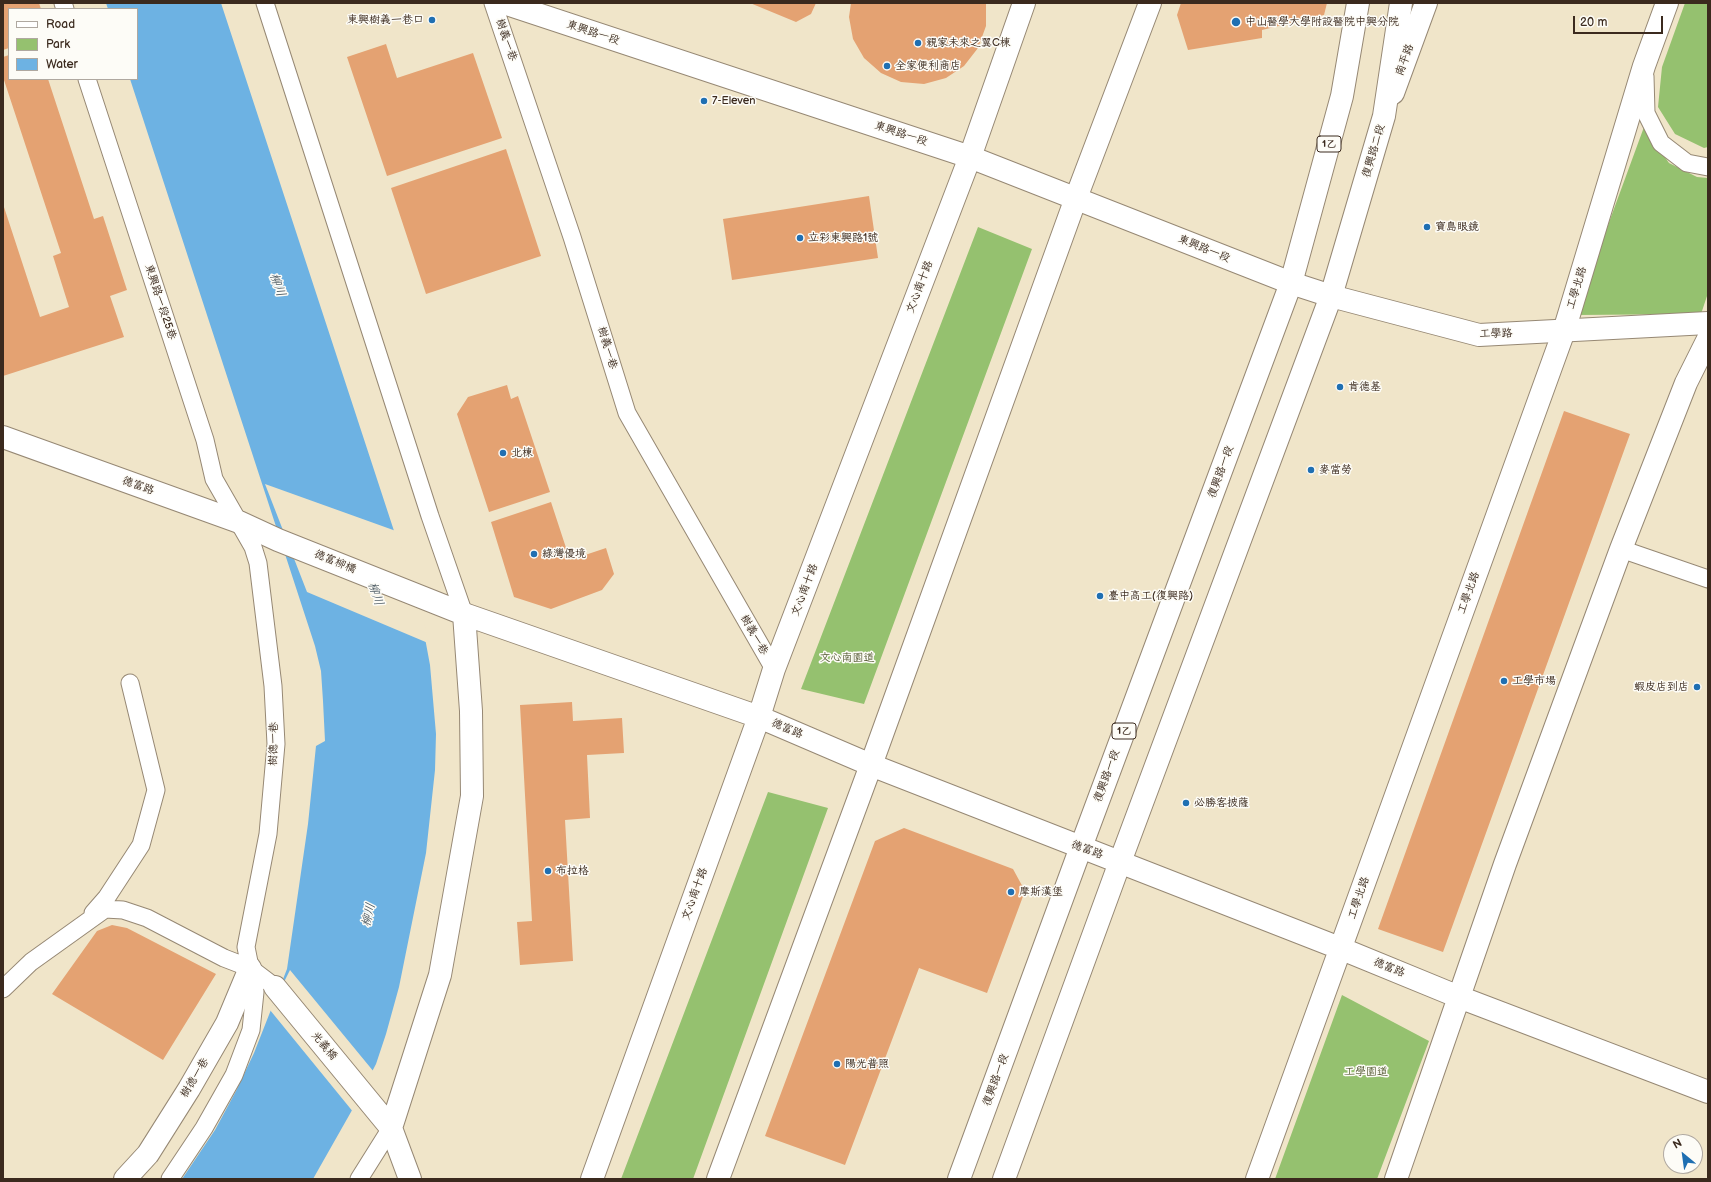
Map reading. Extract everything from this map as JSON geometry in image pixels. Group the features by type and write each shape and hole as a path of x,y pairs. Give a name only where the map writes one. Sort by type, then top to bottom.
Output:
{"street":[{"name":"東興路一段","path":"504,3 970,157 1291,283"},
{"name":"文心南十路","path":"592,1179 759,717 774,669 970,157 1024,3"},
{"path":"718,1179 871,765 1076,198 1150,3"},
{"name":"1乙","path":"1291,283 1342,96 1358,3"},
{"name":"復興路二段","path":"1331,296 1384,116 1401,3"},
{"name":"南平路","path":"1384,116 1426,3"},
{"name":"工學北路","path":"1257,1179 1342,949 1564,331 1644,66 1667,3"},
{"name":"工學路","path":"1291,283 1331,296 1479,335 1708,323"},
{"name":"復興路一段","path":"959,1179 1291,283"},
{"path":"1004,1179 1120,862 1331,296"},
{"path":"1396,1179 1505,864 1622,549 1686,382 1708,339"},
{"name":"德富路","path":"3,437 239,522 273,537"},
{"name":"德富柳橋","path":"273,537 464,614"},
{"name":"德富路","path":"464,614 759,717 871,765 1342,949 1459,997 1708,1092"},
{"path":"391,1128 440,974 472,796 471,711 464,614"},
{"name":"樹德一巷","path":"125,1179 148,1154 189,1089 227,1023 250,968"},
{"name":"光義橋","path":"275,987 391,1128 410,1179"}],"lane":[{"path":"265,3 428,509 464,614"},
{"name":"樹義一巷","path":"493,3 572,237 627,413 774,669"},
{"path":"1644,66 1646,113 1661,143 1687,163 1708,167"},
{"name":"東興路一段25巷","path":"87,80 205,440 214,479 239,522"},
{"name":"樹德一巷","path":"170,1179 204,1128 234,1075 251,1030 255,992 246,947 268,834 276,744 273,686 258,563 253,547 239,522"},
{"path":"1622,549 1708,580"},
{"path":"79,928 107,897 141,845 154,803 156,790 130,683"},
{"path":"3,988 31,962 105,909 123,910 147,918 224,958 250,968 275,987"},
{"path":"359,1179 391,1128"}],"green space":[{"path":"1685,3 1708,3 1708,147 1704,148 1675,134 1658,107 1662,67"},
{"path":"1644,127 1669,163 1697,177 1708,178 1708,293 1701,314 1575,315"},
{"name":"文心南園道","path":"978,227 1032,249 864,704 801,689"},
{"path":"768,792 828,808 693,1179 621,1179"},
{"name":"工學園道","path":"1342,995 1429,1041 1377,1179 1275,1179"}],"water":[{"name":"柳川","path":"106,3 221,3 396,537 422,622 430,665 436,734 435,770 426,853 399,987 376,1064 313,1179 182,1179 215,1130 236,1091 254,1053 287,969 308,824 316,746 325,741 323,701 321,671 315,646 130,80 138,80 138,8 108,8"}],"pier":[{"path":"265,484 396,531 424,622 428,643 307,592"},
{"path":"290,970 374,1072 354,1113 270,1010"}],"building":[{"path":"3,3 39,3 41,8 8,8 8,48 3,50"},
{"path":"750,3 816,3 811,14 796,22"},
{"name":"親家未來之翼C棟","path":"851,3 986,3 986,26 978,48 964,66 946,78 924,84 901,82 881,73 864,58 853,39 849,17"},
{"name":"中山醫學大學附設醫院中興分院","path":"1181,3 1327,3 1324,15 1262,30 1262,38 1188,50 1177,15"},
{"path":"386,44 397,78 473,53 502,138 387,176 347,57"},
{"path":"8,55 8,80 48,80 94,219 103,216 127,290 110,296 124,337 3,376 3,204 40,317 69,307 53,256 61,253 3,77 3,57"},
{"path":"506,149 541,256 426,294 391,188"},
{"name":"立彩東興路1號","path":"869,196 878,258 732,280 723,219"},
{"name":"北棟","path":"507,385 511,399 518,396 550,492 489,512 457,414 468,397"},
{"name":"工學市場","path":"1564,411 1630,434 1443,952 1378,929"},
{"name":"綠灣優境","path":"551,502 570,560 606,548 614,574 602,590 551,609 514,597 491,522"},
{"name":"布拉格","path":"572,702 573,721 622,718 624,753 587,755 590,818 565,820 573,961 520,965 517,922 532,921 520,705"},
{"name":"陽光普照","path":"904,828 1013,869 1025,891 987,993 919,968 845,1165 765,1136 875,841"},
{"path":"112,925 127,928 216,974 163,1060 52,994 97,931"}],"place":[{"name":"東興樹義一巷口","path":"432,20"},
{"name":"中山醫學大學附設醫院中興分院","path":"1236,22"},
{"name":"親家未來之翼C棟","path":"918,43"},
{"name":"全家便利商店","path":"887,66"},
{"name":"7-Eleven","path":"704,101"},
{"name":"寶島眼鏡","path":"1427,227"},
{"name":"立彩東興路1號","path":"800,238"},
{"name":"肯德基","path":"1340,387"},
{"name":"北棟","path":"503,453"},
{"name":"麥當勞","path":"1311,470"},
{"name":"綠灣優境","path":"534,554"},
{"name":"臺中高工(復興路)","path":"1100,596"},
{"name":"工學市場","path":"1504,681"},
{"name":"蝦皮店到店","path":"1697,687"},
{"name":"必勝客披薩","path":"1186,803"},
{"name":"布拉格","path":"548,871"},
{"name":"摩斯漢堡","path":"1011,892"},
{"name":"陽光普照","path":"837,1064"}]}
